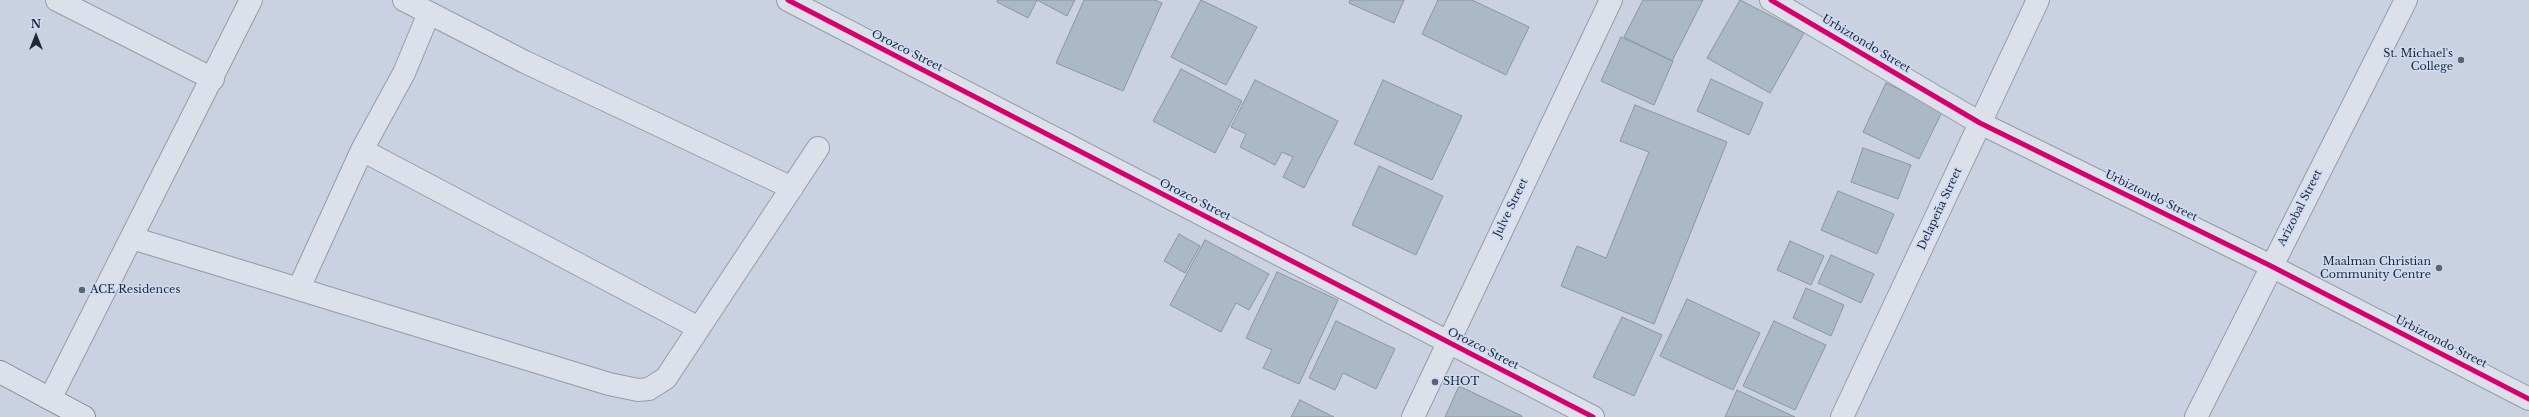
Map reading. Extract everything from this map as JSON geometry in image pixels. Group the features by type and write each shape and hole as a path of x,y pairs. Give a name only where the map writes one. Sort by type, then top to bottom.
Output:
{"street":[{"path":"57,0 213,79"},
{"path":"50,399 213,79 251,0"},
{"path":"404,0 525,62 792,188"},
{"name":"Orozco Street","path":"788,0 1593,417"},
{"name":"Julve Street","path":"1413,417 1447,342 1611,0"},
{"name":"Urbiztondo Street","path":"1771,0 1980,123 2271,266 2529,399"},
{"name":"Delapeña Street","path":"1842,417 2038,0"},
{"name":"Arizobal Street","path":"2196,417 2406,0"},
{"path":"299,288 362,150 404,73 429,13"},
{"path":"132,238 609,384 638,390 649,388 666,378 818,148"},
{"path":"362,150 699,328"},
{"path":"0,372 84,417"}],"building":[{"path":"998,0 1037,0 1028,18 997,2"},
{"path":"1037,0 1075,0 1067,16"},
{"path":"1084,0 1155,0 1162,3 1123,91 1056,63"},
{"path":"1201,0 1257,27 1226,85 1171,57"},
{"path":"1350,0 1404,0 1394,23 1349,3"},
{"path":"1438,0 1472,0 1529,27 1506,75 1422,34"},
{"path":"1643,0 1703,0 1672,61 1624,37"},
{"path":"1740,0 1804,33 1770,93 1707,58"},
{"path":"1621,37 1673,61 1654,105 1601,81"},
{"path":"1181,69 1242,101 1215,153 1153,121"},
{"path":"1711,79 1763,103 1749,135 1697,111"},
{"path":"1255,80 1338,121 1304,188 1283,177 1293,157 1282,152 1275,165 1240,147 1246,134 1231,127"},
{"path":"1383,80 1462,116 1432,180 1354,144"},
{"path":"1886,83 1943,110 1919,159 1863,132"},
{"path":"1635,105 1727,142 1654,324 1561,286 1577,246 1606,258 1649,152 1620,141"},
{"path":"1863,148 1911,165 1898,199 1851,182"},
{"path":"1379,166 1443,196 1416,255 1352,225"},
{"path":"1838,191 1894,214 1877,254 1821,230"},
{"path":"1179,234 1200,246 1185,273 1164,261"},
{"path":"1205,240 1269,274 1249,310 1236,303 1221,332 1170,305"},
{"path":"1790,241 1824,256 1811,285 1777,270"},
{"path":"1831,255 1874,274 1861,303 1818,283"},
{"path":"1277,272 1338,300 1299,384 1263,368 1272,350 1246,338"},
{"path":"1806,288 1844,305 1831,336 1793,318"},
{"path":"1687,299 1760,333 1733,390 1660,356"},
{"path":"1622,317 1662,335 1634,396 1593,377"},
{"path":"1336,321 1395,349 1376,389 1343,373 1335,390 1309,378"},
{"path":"1774,321 1826,345 1795,410 1743,386"},
{"path":"1459,386 1522,416 1522,417 1445,417"},
{"path":"1737,390 1795,417 1725,417"},
{"path":"1300,400 1334,417 1291,417"}],"cycle path":[{"path":"788,0 1593,417"},
{"path":"1771,0 1980,123 2271,266 2529,399"}],"place":[{"name":"St. Michael's College","path":"2461,60"},
{"name":"Maalman Christian Community Centre","path":"2439,268"},
{"name":"ACE Residences","path":"82,290"},
{"name":"SHOT","path":"1435,382"}]}
